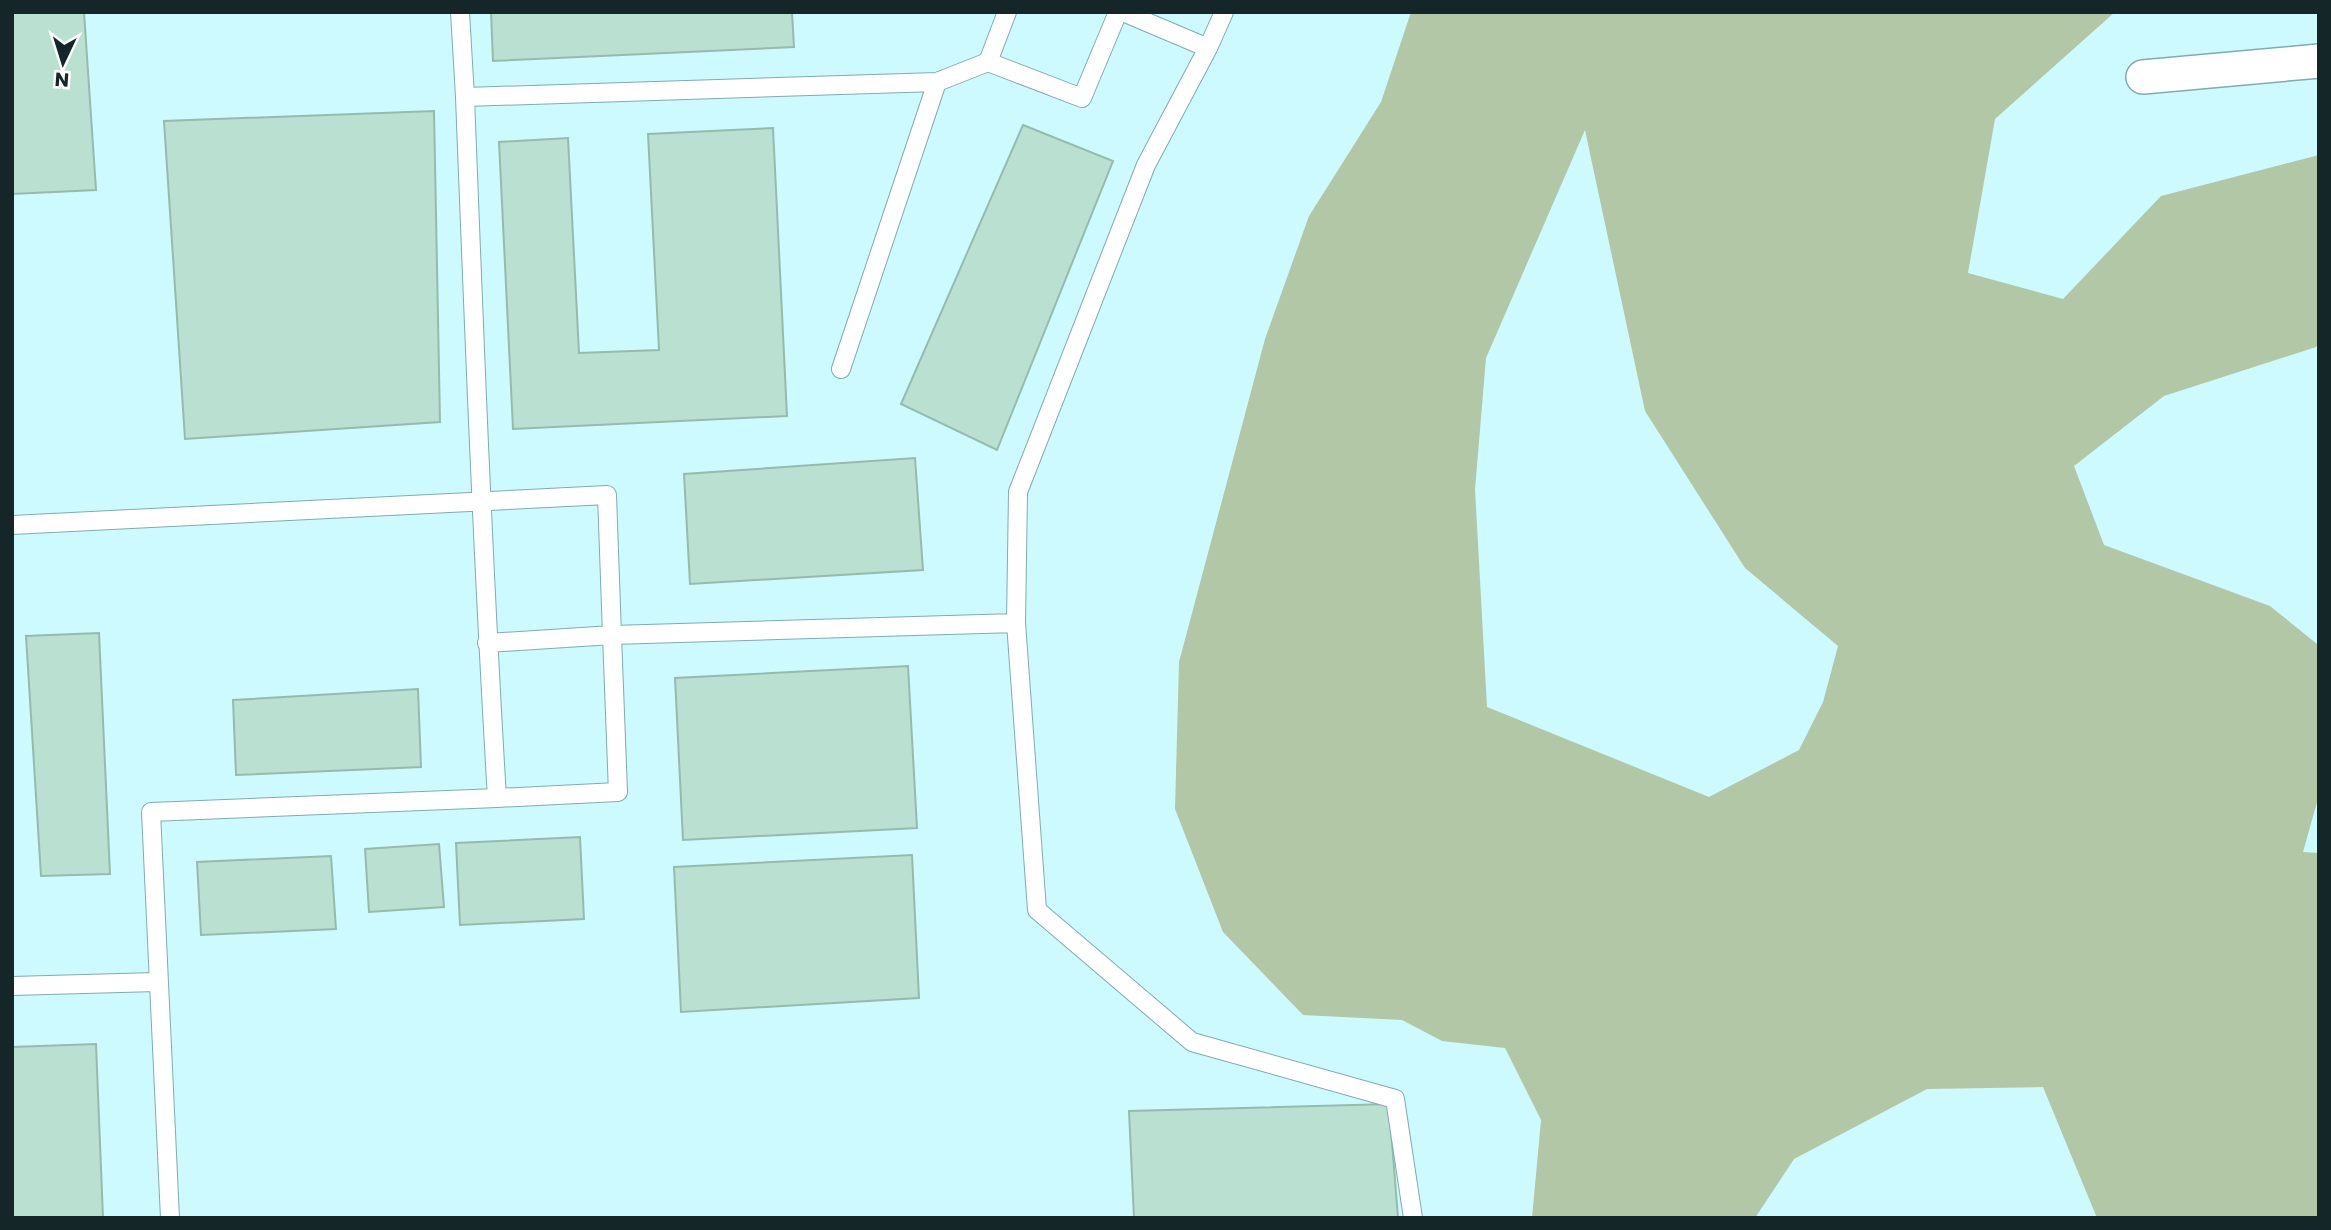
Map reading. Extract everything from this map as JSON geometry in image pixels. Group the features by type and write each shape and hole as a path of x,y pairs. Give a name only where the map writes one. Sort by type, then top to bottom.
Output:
{"street":[{"path":"2143,77 2319,61"}],"lane":[{"path":"460,12 496,797"},
{"path":"988,62 1007,12"},
{"path":"465,97 937,82 988,62 1082,98 1120,12 1208,48"},
{"path":"1224,12 1146,165 1018,492 1016,622 1037,910 1192,1042 1395,1099 1412,1218"},
{"path":"841,369 937,82"},
{"path":"12,525 607,495 618,792 151,812 170,1218"},
{"path":"487,643 612,635 1016,622"},
{"path":"12,986 157,982"}],"green space":[{"path":"1411,12 2115,12 1995,119 1968,273 2063,299 2161,196 2319,155 2319,342 2316,347 2164,396 2074,466 2104,545 2270,606 2317,644 2319,795 2303,852 2319,853 2319,1218 2097,1218 2043,1087 1927,1089 1794,1159 1755,1218 1532,1218 1541,1120 1505,1048 1442,1041 1402,1020 1303,1015 1223,932 1175,809 1179,662 1265,339 1309,216 1381,102","holes":["1585,130 1645,411 1745,568 1838,646 1823,702 1799,750 1709,797 1487,707 1475,489 1486,358"]}],"building":[{"path":"12,12 84,12 96,190 12,194"},
{"path":"491,12 792,12 794,47 493,61"},
{"path":"434,111 440,422 185,439 164,121"},
{"path":"1023,125 1113,161 997,450 901,404"},
{"path":"773,128 787,416 513,429 499,142 568,138 579,353 659,350 648,134"},
{"path":"915,458 923,570 690,584 684,474"},
{"path":"99,633 110,874 41,876 26,636"},
{"path":"908,666 917,828 683,840 675,678"},
{"path":"418,689 421,767 236,775 233,700"},
{"path":"580,837 584,919 460,925 456,843"},
{"path":"439,844 444,907 369,912 365,849"},
{"path":"912,855 919,998 681,1012 674,867"},
{"path":"331,856 336,929 201,935 197,862"},
{"path":"96,1044 103,1218 12,1218 12,1047"},
{"path":"1389,1104 1398,1218 1134,1218 1129,1111"}]}
